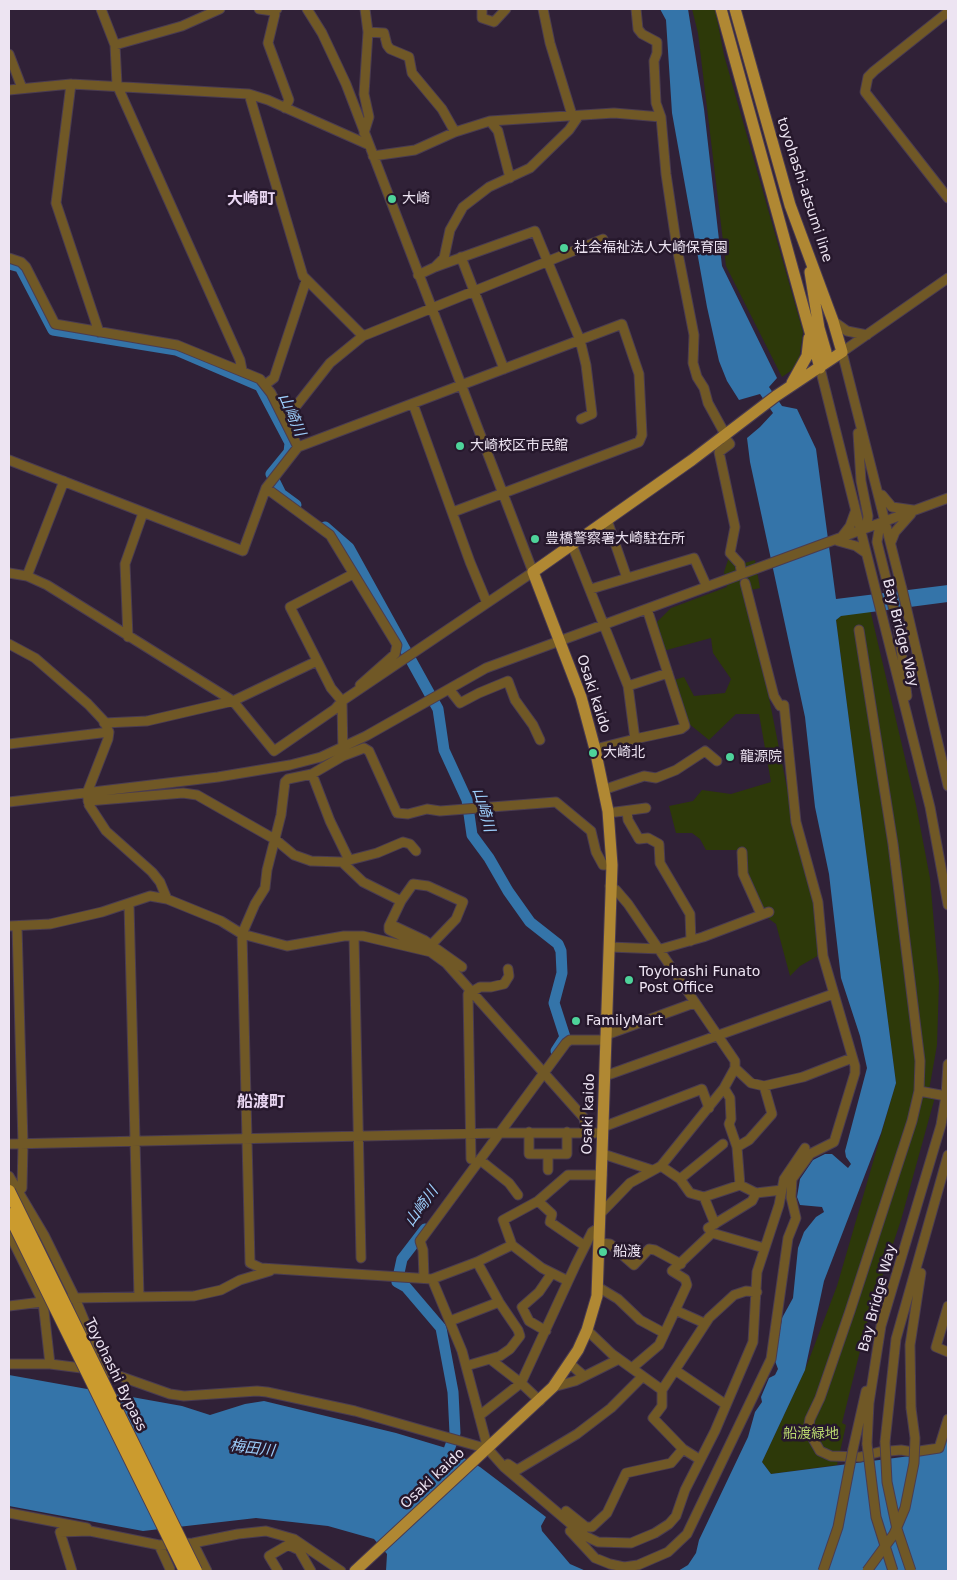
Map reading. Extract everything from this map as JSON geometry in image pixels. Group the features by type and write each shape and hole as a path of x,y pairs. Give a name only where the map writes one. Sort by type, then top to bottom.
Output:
{"highway":[{"name":"Toyohashi Bypass","path":"13,1192 196,1571"},
{"name":"Toyohashi Bypass","path":"9,1214 185,1571"}],"main road":[{"path":"723,9 729,39 820,368"},
{"name":"toyohashi-atsumi line","path":"735,9 787,196 833,321 842,352"},
{"path":"807,251 819,328 826,352 820,368"},
{"path":"788,388 800,373 807,356 810,332"},
{"path":"533,572 771,400 842,352"},
{"name":"Osaki kaido","path":"355,1571 489,1451 554,1387 570,1364 587,1330 598,1288 612,865 608,813 595,749 581,698 533,572"}],"street":[{"path":"101,9 115,45 117,85 240,360 242,370"},
{"path":"115,45 182,26 220,9"},
{"path":"259,9 275,10 276,14 268,44 288,100 285,108"},
{"path":"307,9 322,33 346,84 533,572 409,658 342,701"},
{"path":"364,133 370,117 364,94 368,32 365,9"},
{"path":"482,9 482,18 494,22 506,9"},
{"path":"435,267 444,258 450,230 463,207 489,187 530,168 569,130 574,116 550,43 543,9"},
{"path":"636,9 638,29 642,34 657,42 657,54 654,61 656,103 661,117 666,174 677,248 694,335 693,363 697,378 703,385 708,403 730,444 719,452 735,527 730,553 740,564 741,570"},
{"path":"948,12 874,71 868,77 866,92 948,198"},
{"path":"368,32 384,32 390,49 408,58 412,73 442,109 455,132"},
{"path":"9,54 22,88"},
{"path":"9,92 22,88 71,84 117,85 249,94 369,146"},
{"path":"71,84 56,203 99,332"},
{"path":"249,94 303,276 363,336"},
{"path":"373,156 415,150 455,132 490,121 614,113 661,117"},
{"path":"490,121 498,131 510,178"},
{"path":"418,275 435,267 535,231 580,340 586,365 592,414 581,419"},
{"path":"285,420 330,363 363,336 603,239"},
{"path":"9,258 21,262 26,267 55,324 177,345 242,370 266,384 298,447"},
{"path":"461,258 504,369"},
{"path":"842,352 948,278"},
{"path":"266,384 274,378 306,281"},
{"path":"833,321 847,331 867,334"},
{"path":"9,460 243,552 271,482 298,447 622,324 639,374 642,435 639,442 453,512"},
{"name":"Bay Bridge Way","path":"842,352 886,521 948,786"},
{"name":"Bay Bridge Way","path":"820,368 930,807 948,905"},
{"path":"413,404 470,562 488,603"},
{"path":"857,408 861,481 868,516 867,524 861,532"},
{"path":"27,576 64,481"},
{"path":"9,573 27,576 47,585 233,701 274,751 335,709 395,654 397,645 330,535 271,482"},
{"path":"878,489 892,507 915,511"},
{"path":"512,1245 477,1262 428,1278 255,1267 249,1259 242,934 255,904 265,888 267,870 276,840 285,782 288,779 312,774 343,752 486,668 834,542 948,498"},
{"path":"834,542 850,526 856,510"},
{"path":"891,543 894,532 915,511"},
{"path":"128,636 124,564 143,512"},
{"path":"607,520 627,578"},
{"path":"886,521 879,530 877,542 900,637 909,723"},
{"path":"834,542 856,546 866,553"},
{"path":"572,545 628,686 635,739"},
{"path":"591,589 694,558 707,587"},
{"path":"343,752 342,701 331,688 290,607 353,574"},
{"path":"694,1003 606,1038 570,1040 543,1071 475,1159 420,1241 428,1278 450,1321 466,1366 489,1451 504,1466 592,1540 610,1544 631,1543 655,1533 669,1524 676,1516 699,1460 753,1342 757,1272 785,1188 810,1154 834,1142 855,1073 823,956 818,902 796,822 784,705 780,706 774,696 745,583"},
{"path":"595,749 681,729 685,726 647,609"},
{"path":"859,630 893,844 920,1061 919,1091 912,1121 850,1311 820,1398 810,1419 808,1430 810,1437 820,1451 831,1456 860,1457 879,1452 901,1450 913,1452 938,1448 948,1419"},
{"path":"9,644 35,658 88,704 104,721 109,732 108,739 88,797 106,831 152,872 160,882 167,899"},
{"path":"104,723 147,721 233,701 317,662"},
{"path":"628,686 668,673"},
{"path":"449,689 460,703 479,692 508,681 514,700 533,725 540,740"},
{"path":"9,744 109,732"},
{"path":"88,797 290,765 364,748 369,751 397,813 408,814 427,809 440,811 468,807 556,802 591,831 596,852 603,866 612,865"},
{"path":"604,790 644,776 656,778 676,770 699,753 706,751 717,761"},
{"path":"312,774 346,861 369,886 386,892 401,902"},
{"path":"9,802 190,793 205,798 276,840 302,860 346,861 377,853 403,842 410,844 416,851"},
{"path":"608,813 646,808"},
{"path":"627,811 628,820 639,839 648,838 659,844 660,863 690,914 691,940"},
{"path":"609,947 657,948 691,940 765,913 743,874 742,852"},
{"path":"431,948 456,919 463,902 428,886 413,884 401,902 389,930 431,948 462,967"},
{"path":"601,1213 623,1188 662,1166 724,1088 735,1068 734,1061 628,904 610,886"},
{"path":"13,1192 22,1188 23,1144 13,926 50,924 129,904 150,896 167,899 221,921 242,934 290,946 354,936 431,948 473,991 584,1118 586,1132"},
{"path":"129,904 139,1297"},
{"path":"354,936 361,1258"},
{"path":"508,969 509,976 504,984 491,988 480,987 468,994 469,1134 475,1159 509,1183 518,1195"},
{"path":"605,1076 833,994"},
{"path":"735,1068 751,1082 764,1086 803,1077 852,1058"},
{"name":"Bay Bridge Way","path":"893,1571 876,1517 867,1444 876,1356 881,1326 930,1166 946,1096 948,1064"},
{"path":"737,1147 749,1140 772,1114 764,1086"},
{"path":"724,1088 730,1098 731,1112 728,1124 737,1147 740,1185"},
{"path":"9,1144 586,1132 603,1130 702,1089 709,1108"},
{"path":"919,1091 946,1096"},
{"path":"529,1132 529,1154 568,1154 567,1132"},
{"path":"680,1180 723,1144"},
{"path":"570,1531 595,1558 610,1564 624,1566 638,1565 668,1552 687,1534 771,1359 788,1238 796,1218 791,1197 785,1188 784,1179 804,1148"},
{"path":"548,1154 548,1170"},
{"path":"603,1154 652,1170"},
{"name":"Bay Bridge Way","path":"911,1571 897,1530 887,1482 885,1442 896,1339 933,1214 948,1154"},
{"path":"662,1166 680,1180 690,1193 704,1197 740,1185 756,1193 785,1188"},
{"path":"568,1281 542,1268 512,1245 504,1218 538,1201 568,1175 602,1175"},
{"path":"9,1176 13,1192 44,1235 75,1298 105,1371"},
{"path":"756,1193 752,1201 708,1228 712,1233 764,1248"},
{"path":"704,1197 715,1224"},
{"path":"538,1201 552,1214 550,1222 585,1246"},
{"path":"867,1571 894,1534 905,1508 914,1463 915,1438 909,1384 911,1329 917,1292 931,1234 933,1214"},
{"path":"479,1416 521,1383 592,1232 600,1228"},
{"path":"9,1233 43,1302 50,1364"},
{"path":"632,1368 659,1344 687,1285 685,1279 672,1271 712,1233"},
{"path":"600,1243 610,1244 634,1265 649,1249 655,1250 681,1264"},
{"path":"466,1366 490,1360 510,1349 520,1336 477,1262"},
{"path":"9,1306 75,1298 209,1294 255,1275 280,1269"},
{"path":"546,1331 529,1321 522,1308 539,1292 552,1273"},
{"path":"598,1288 618,1299 640,1320 664,1333"},
{"path":"699,1460 684,1449 653,1418 662,1406 662,1390 698,1338 704,1323 734,1295 746,1291 757,1292"},
{"path":"450,1321 499,1302"},
{"path":"948,1306 936,1347 948,1352"},
{"path":"675,1310 704,1323"},
{"path":"518,1330 529,1321"},
{"path":"587,1330 619,1359 662,1390"},
{"path":"823,1571 838,1527 853,1449 870,1373 876,1356"},
{"path":"554,1387 584,1376 619,1359"},
{"path":"490,1360 521,1383 540,1401"},
{"path":"9,1364 50,1364 105,1371 170,1394 184,1396 257,1390 267,1392 355,1411 489,1451 518,1470 594,1422 630,1391 642,1377"},
{"path":"570,1364 584,1376"},
{"path":"675,1370 726,1404"},
{"path":"548,1502 564,1510 586,1527 592,1527 607,1513 626,1473 671,1463 684,1449"},
{"path":"9,1513 87,1528 90,1531"},
{"path":"72,1571 60,1532 90,1531 159,1546 193,1543 253,1532 274,1533 294,1539 342,1571"},
{"path":"193,1543 208,1571"},
{"path":"278,1571 269,1556 288,1545 299,1550 311,1571"},
{"path":"159,1546 171,1570 160,1571"}],"green space":[{"path":"692,9 715,9 724,55 803,332 799,360 795,368 782,377 726,266 698,33"},
{"path":"729,557 738,565 755,560 760,588 742,592 758,643 794,823 816,902 821,954 800,966 790,976 776,924 765,916 746,876 743,850 706,850 700,839 692,833 676,833 669,806 693,801 702,790 731,794 771,782 759,714 736,714 709,740 688,723 674,680 684,677 694,696 725,693 731,679 713,653 711,638 663,651 655,624 671,608 727,587 724,572"},
{"name":"船渡緑地","path":"869,605 916,805 930,878 939,982 937,1045 928,1096 935,1097 901,1220 879,1286 877,1285 842,1423 846,1425 837,1465 771,1474 762,1462 805,1370 837,1286 896,1083 836,620 841,616"}],"water":[{"path":"660,9 688,9 704,109 722,266 777,378 769,387 782,406 797,409 816,449 836,599 948,585 948,602 841,616 836,620 896,1083 881,1133 824,1281 805,1370 762,1462 771,1474 941,1452 948,1431 948,1571 678,1571 688,1565 696,1553 699,1540 748,1437 755,1412 762,1402 761,1397 769,1378 775,1375 778,1369 775,1361 782,1318 793,1298 798,1248 804,1232 816,1217 824,1212 822,1207 800,1205 797,1197 800,1179 813,1160 825,1154 832,1154 848,1168 851,1164 846,1157 845,1151 867,1068 860,1036 841,978 829,874 815,807 805,717 750,462 747,438 773,413 760,394 739,400 727,381 719,361 707,307 672,113 666,20"},
{"name":"梅田川","path":"9,1375 182,1406 210,1415 245,1404 264,1401 396,1433 446,1448 480,1467 546,1517 541,1526 542,1531 570,1564 586,1571 386,1571 387,1554 374,1539 328,1526 256,1518 143,1531 9,1506"}],"waterway":[{"name":"山崎川","path":"9,264 20,267 53,330 176,350 260,386 290,443 289,452 271,474 281,494 296,505"},
{"name":"山崎川","path":"325,527 349,548 438,709 444,750 467,800 472,835 530,922 558,944 561,951 562,973 554,1003 565,1037 556,1051"},
{"name":"山崎川","path":"425,1229 402,1259 397,1282 406,1287 441,1328 453,1392 455,1433 444,1464"}],"place":[{"name":"大崎","path":"392,199"},
{"name":"社会福祉法人大崎保育園","path":"564,248"},
{"name":"大崎校区市民館","path":"460,446"},
{"name":"豊橋警察署大崎駐在所","path":"535,539"},
{"name":"大崎北","path":"593,753"},
{"name":"龍源院","path":"730,757"},
{"name":"Toyohashi Funato Post Office","path":"629,980"},
{"name":"FamilyMart","path":"576,1021"},
{"name":"船渡","path":"603,1252"}],"district":[{"name":"大崎町","path":"251,200"},
{"name":"船渡町","path":"261,1103"}]}
